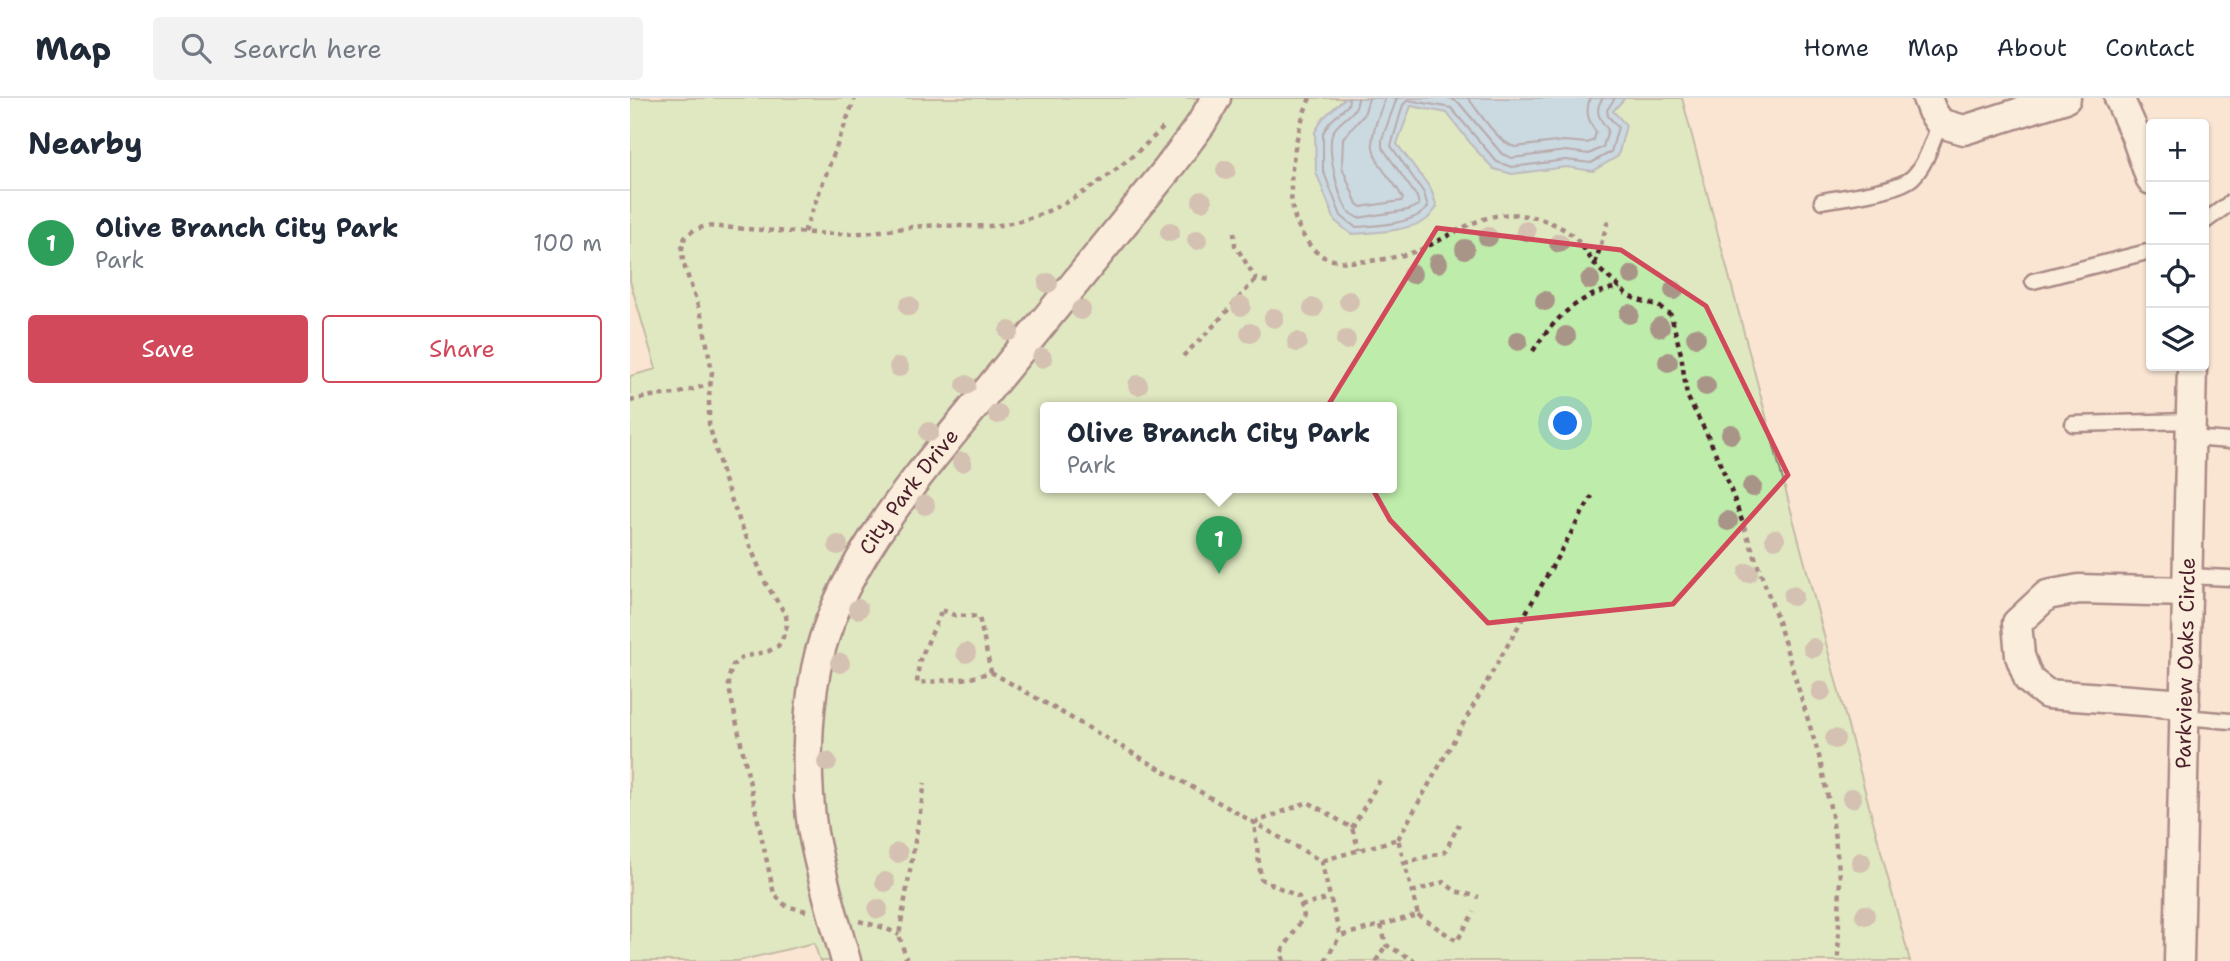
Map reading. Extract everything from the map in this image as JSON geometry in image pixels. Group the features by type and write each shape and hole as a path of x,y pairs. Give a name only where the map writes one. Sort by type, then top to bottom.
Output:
{"street":[{"name":"City Park Drive","path":"846,961 820,868 809,798 812,699 817,668 841,596 873,537 1167,170 1201,124 1216,98"},
{"path":"1927,98 1940,123 1964,130 2066,98"},
{"path":"2119,98 2146,166"},
{"name":"Parkview Oaks Circle","path":"2179,961 2192,371"},
{"path":"2185,710 2047,694 2029,680 2020,656 2017,623 2047,595 2079,589 2187,584"}],"lane":[{"path":"1822,201 1896,186 1911,179 1922,165 1940,123"},
{"path":"2209,218 2230,203"},
{"path":"2033,281 2146,252"},
{"path":"2073,424 2191,429 2230,441"},
{"path":"2187,584 2230,578"},
{"path":"2185,710 2230,721"}],"path":[{"path":"804,232 855,98"},
{"path":"1310,98 1296,145 1290,194 1292,211 1298,226 1315,251 1325,258 1336,261 1376,260 1397,256 1416,251 1476,221 1499,214 1522,215 1554,223 1577,240 1594,264 1625,294 1659,307 1671,315 1681,354 1687,396 1728,482 1777,618 1819,757 1832,816 1840,877 1838,961"},
{"path":"899,935 868,923 786,906 774,894 729,688 729,677 733,665 743,657 778,646 787,625 786,615 766,584 749,546 724,480 709,425 712,372 702,318 684,262 682,248 685,237 706,226 842,234 929,226 968,228 1007,224 1046,211 1088,191 1121,167 1172,119"},
{"path":"1594,264 1608,221"},
{"path":"1234,232 1235,244 1256,279 1268,282"},
{"path":"1183,356 1256,279"},
{"path":"1533,351 1548,328 1573,306 1593,293 1620,287"},
{"path":"630,401 676,394 711,384"},
{"path":"1474,912 1457,941 1418,915 1398,839 1592,496"},
{"path":"991,672 979,617 954,615 942,610 919,662 917,683 971,678 991,672 1321,861 1340,936"},
{"path":"1352,828 1380,780"},
{"path":"907,961 899,935 925,783"},
{"path":"1254,822 1308,802 1352,828 1359,850"},
{"path":"1254,822 1261,879 1298,897 1304,916 1281,953 1284,961"},
{"path":"1404,863 1445,852 1459,824"},
{"path":"1321,861 1398,839"},
{"path":"1412,892 1444,882 1455,891 1479,897"},
{"path":"1301,906 1330,898"},
{"path":"1325,961 1340,936 1418,915"},
{"path":"1377,961 1386,945 1381,925"},
{"path":"1386,945 1415,961"}],"highlighted area":[{"path":"1437,228 1621,250 1706,306 1788,475 1673,604 1488,623 1390,520 1327,407"}],"green space":[{"path":"630,98 1682,98 1910,961 820,961 814,943 738,961 630,961 630,376 656,369 630,281"}],"water":[{"path":"1345,98 1625,98 1613,111 1626,125 1618,156 1593,171 1566,167 1512,174 1494,169 1447,113 1411,106 1397,144 1431,189 1437,207 1426,220 1410,227 1351,234 1335,221 1316,172 1315,132 1323,118"}],"place":[{"name":"Olive Branch City Park","path":"1219,574"}]}
